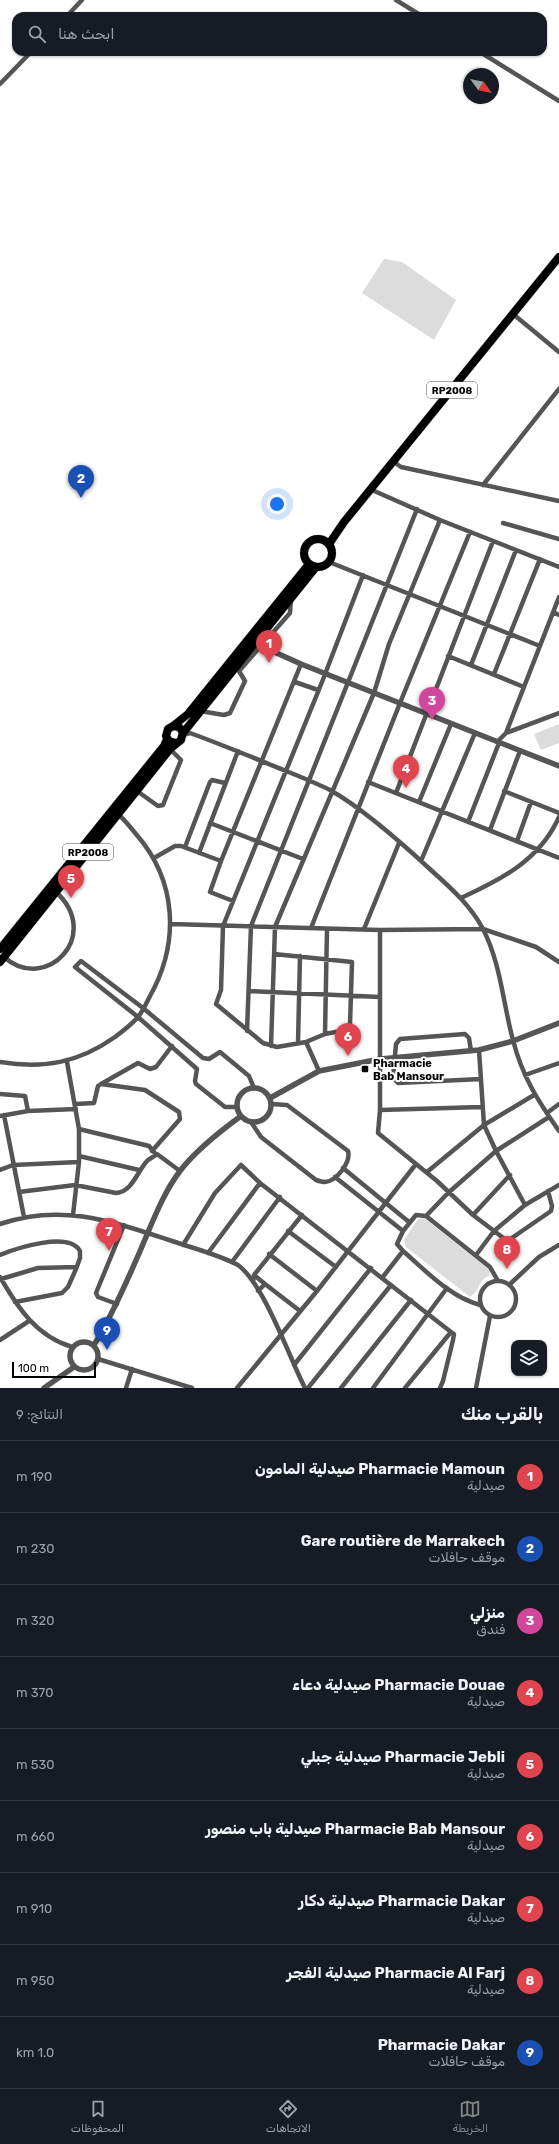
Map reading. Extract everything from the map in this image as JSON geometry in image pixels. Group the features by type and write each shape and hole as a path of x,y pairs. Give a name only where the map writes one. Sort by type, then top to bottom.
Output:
{"highway":[{"name":"RP2008","path":"312,566 305,558 306,547 314,540 326,542 372,490 559,257"},
{"path":"312,566 323,566 330,562 332,552 326,542"},
{"name":"RP2008","path":"2,959 170,749 181,740 183,734 198,711 258,644 312,566"},
{"name":"RP2008","path":"0,949 164,746 167,739 166,731 188,714 312,566"},
{"path":"173,726 179,727 183,734"},
{"path":"167,739 176,743"}],"street":[{"path":"71,12 82,0"},
{"path":"396,0 416,12"},
{"path":"0,84 27,56"},
{"path":"486,56 559,101"},
{"path":"513,314 559,352"},
{"path":"483,485 559,389"},
{"path":"394,462 400,467 559,501"},
{"path":"372,490 440,520 559,567"},
{"path":"247,1032 251,926 417,509"},
{"path":"271,1046 275,927 331,791 374,693 389,644 440,520"},
{"path":"503,523 559,539"},
{"path":"311,928 368,782 470,532"},
{"path":"396,793 494,541"},
{"path":"471,665 516,550"},
{"path":"494,674 540,559"},
{"path":"330,562 540,646"},
{"path":"274,954 326,958 352,962 351,1020 348,1028 325,1034 306,1042 271,1046 263,1043 247,1032 216,1004 221,990 223,926 256,840 286,771 325,674 363,575"},
{"path":"468,822 498,742 506,733 559,597"},
{"path":"553,612 559,615"},
{"path":"198,711 229,714 245,680 239,671 258,644 325,674 559,766"},
{"path":"448,656 524,687"},
{"path":"233,901 210,892 221,861 235,832 261,761 295,682 301,664"},
{"path":"295,682 318,690"},
{"path":"506,733 559,713"},
{"path":"419,802 451,724"},
{"path":"183,734 190,733 238,751 309,780 331,791 358,809 421,861 461,898 483,929 495,962 513,1041 525,1075 534,1095 559,1131"},
{"path":"421,861 475,733"},
{"path":"137,791 158,806 163,805 181,760 170,749"},
{"path":"198,852 238,751"},
{"path":"490,830 520,751"},
{"path":"185,847 210,782 212,780 225,783"},
{"path":"368,782 559,858"},
{"path":"504,791 559,813"},
{"path":"517,841 531,802"},
{"path":"0,1062 30,1066 67,1062 102,1046 138,1017 157,983 167,954 171,924 168,895 154,858 142,840 118,814"},
{"path":"461,898 515,870 545,842 559,817"},
{"path":"210,823 303,859"},
{"path":"364,929 399,843"},
{"path":"154,858 175,846 185,847 221,861"},
{"path":"2,959 17,965 37,968 55,962 65,953 73,936 74,923 68,905 56,892"},
{"path":"171,924 380,930 483,929 536,947 559,962"},
{"path":"325,1034 324,996 326,929"},
{"path":"380,930 380,1110 378,1133 427,1172 473,1215 506,1240 509,1240 550,1211 552,1206 548,1191"},
{"path":"298,1043 300,956"},
{"path":"237,1107 225,1107 196,1084 195,1081 198,1070 138,1017 75,967 81,961 143,1008 205,1060 220,1052 249,1076 254,1088"},
{"path":"249,991 324,996 380,997"},
{"path":"252,1122 257,1122 266,1118 270,1101 318,1071 380,1059 479,1050 513,1041 559,1023"},
{"path":"471,1051 469,1038 465,1034 400,1039 396,1044 393,1078 398,1083 481,1079"},
{"path":"306,1042 318,1071"},
{"path":"24,1217 2,1116 28,1111 75,1107 94,1103 98,1086 138,1063 150,1069 154,1068 172,1046"},
{"path":"479,1050 484,1125 525,1205"},
{"path":"67,1062 79,1129 79,1162 75,1185 73,1215"},
{"path":"525,1075 559,1063"},
{"path":"101,1084 145,1090 179,1112 180,1119 152,1151"},
{"path":"254,1088 263,1091 270,1101 287,1105 348,1151 347,1160 343,1168 335,1177 324,1182 316,1180 261,1137 252,1122 241,1116 237,1107 238,1101 244,1092 254,1088"},
{"path":"0,1094 25,1096 28,1111"},
{"path":"427,1172 484,1125 534,1095"},
{"path":"426,1216 448,1193 496,1151 548,1115 559,1104"},
{"path":"380,1110 482,1107"},
{"path":"94,1345 117,1304 166,1193 180,1171 224,1128 241,1116"},
{"path":"79,1129 149,1146 152,1151 180,1171"},
{"path":"19,1192 75,1185 116,1193 122,1192 128,1187 139,1170 148,1160 157,1154"},
{"path":"79,1156 139,1170"},
{"path":"0,1170 13,1166 79,1162"},
{"path":"237,1388 349,1251 416,1164"},
{"path":"183,1245 211,1199 241,1165 260,1183 280,1197 454,1334 440,1388"},
{"path":"343,1168 409,1222"},
{"path":"473,1215 510,1175"},
{"path":"335,1177 403,1231"},
{"path":"208,1253 260,1183"},
{"path":"476,1255 494,1231 525,1205 559,1185"},
{"path":"232,1262 280,1197"},
{"path":"0,1224 24,1217 73,1215 102,1219 124,1225 232,1262 242,1268 253,1282 307,1388 391,1285"},
{"path":"253,1282 254,1275 269,1254 302,1215"},
{"path":"480,1305 483,1289 487,1285 498,1281 510,1285 516,1295 515,1307 507,1316 501,1318 490,1316 480,1305 465,1300 447,1288 403,1251 397,1244 409,1222 416,1215 426,1216 476,1255 492,1270 498,1281"},
{"path":"117,1304 98,1297 96,1293 124,1225"},
{"path":"288,1231 336,1267"},
{"path":"0,1255 31,1245 67,1242 75,1245 80,1251 80,1258 76,1268 68,1286 62,1293 15,1302"},
{"path":"510,1285 522,1271 558,1245 559,1251"},
{"path":"382,1278 403,1251"},
{"path":"269,1254 317,1291"},
{"path":"72,1347 54,1339 29,1321 15,1302 1,1278 38,1268 76,1268"},
{"path":"294,1365 371,1268"},
{"path":"254,1275 300,1311"},
{"path":"258,1291 265,1284"},
{"path":"373,1388 447,1288"},
{"path":"341,1388 410,1300"},
{"path":"476,1388 490,1316"},
{"path":"0,1340 29,1321"},
{"path":"405,1388 451,1332"},
{"path":"82,1341 94,1345 97,1351 98,1359 96,1363 88,1369 83,1370 74,1367 69,1355 72,1347 82,1341"},
{"path":"98,1359 192,1388"},
{"path":"44,1388 74,1367"},
{"path":"126,1388 132,1369"}],"shaded area":[{"path":"384,259 402,262 456,300 434,340 362,293"},
{"path":"559,724 559,743 541,750 534,734"},
{"path":"424,1218 490,1270 489,1276 483,1280 470,1297 406,1247 404,1240 418,1219"}],"place":[{"name":"Gare routière de Marrakech","path":"81,498"},
{"name":"Pharmacie Mamoun صيدلية المامون","path":"269,663"},
{"name":"منزلي","path":"432,720"},
{"name":"Pharmacie Douae صيدلية دعاء","path":"406,788"},
{"name":"Pharmacie Jebli صيدلية جبلي","path":"71,898"},
{"name":"Pharmacie Bab Mansour صيدلية باب منصور","path":"348,1056"},
{"name":"Pharmacie Bab Mansour","path":"365,1069"},
{"name":"Pharmacie Dakar صيدلية دكار","path":"109,1251"},
{"name":"Pharmacie Al Farj صيدلية الفجر","path":"507,1269"},
{"name":"Pharmacie Dakar","path":"107,1350"}]}
